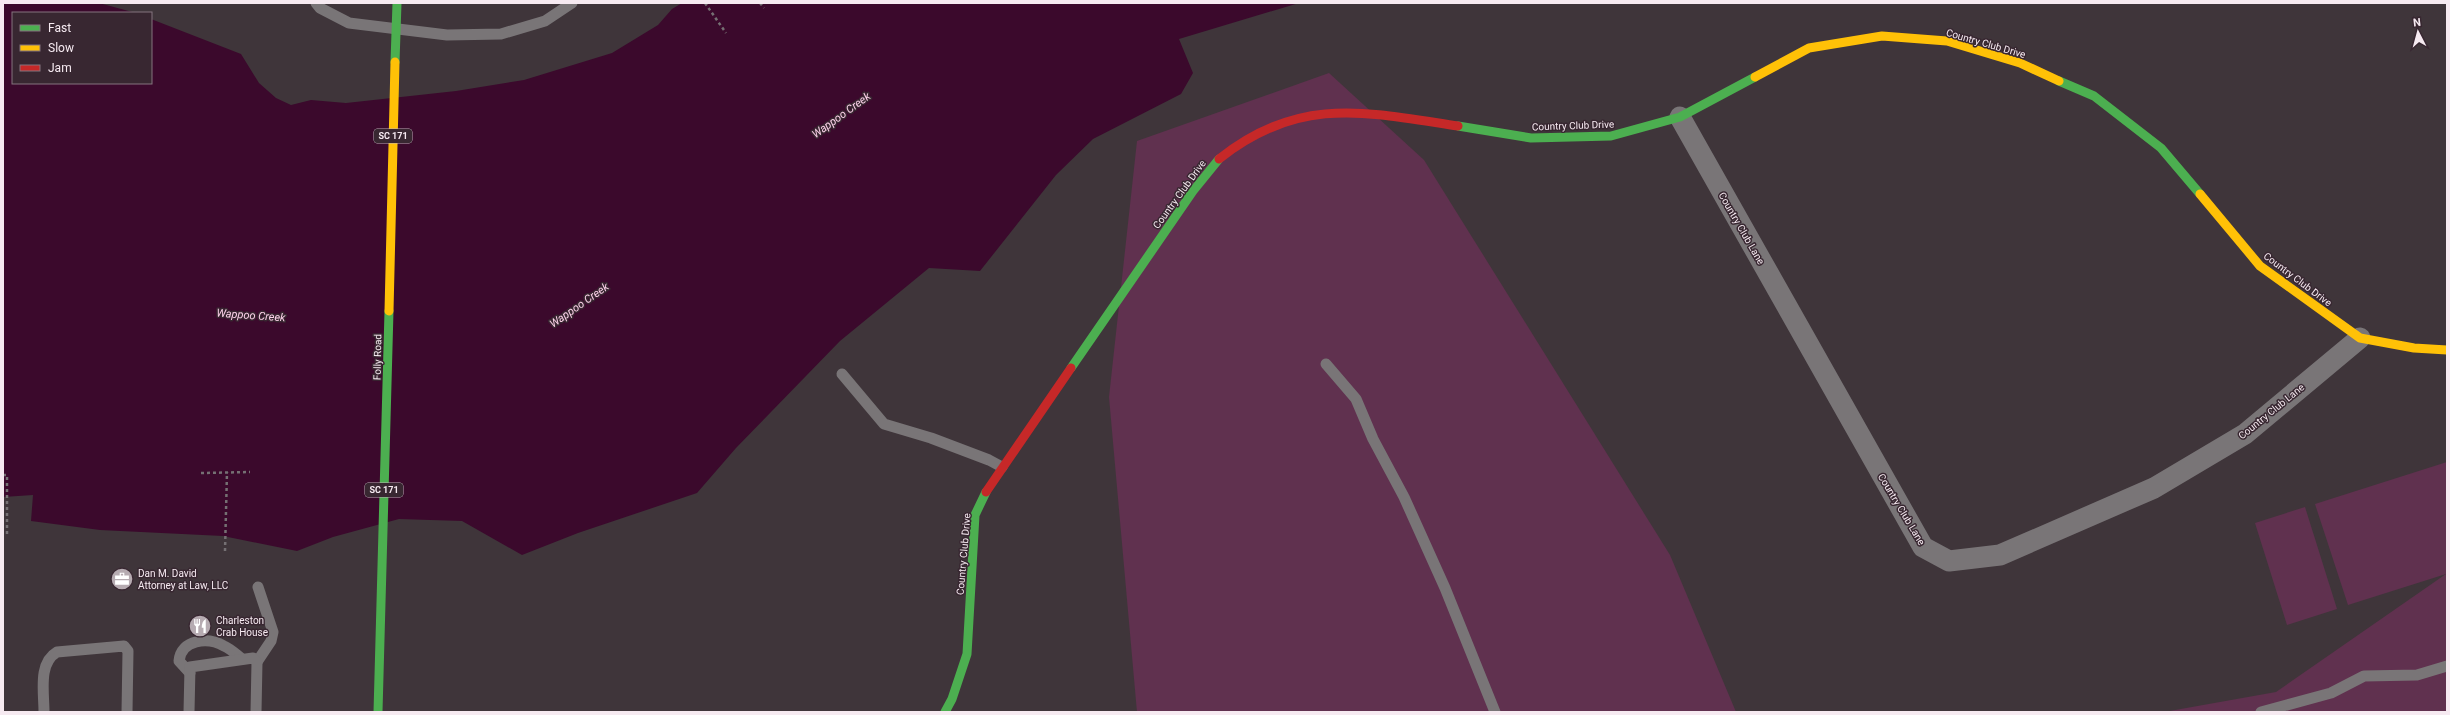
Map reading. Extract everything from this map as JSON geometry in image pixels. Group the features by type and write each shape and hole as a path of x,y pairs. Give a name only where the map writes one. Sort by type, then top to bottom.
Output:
{"street":[{"name":"Folly Road","path":"378,712 397,3"},
{"name":"Country Club Drive","path":"946,712 952,699 967,654 975,515 987,488 1193,190 1219,158 1252,136 1297,118 1331,112 1368,112 1531,138 1611,136 1680,117 1809,48 1875,37 1947,41 2020,62 2094,96 2161,148 2260,266 2360,338 2414,348 2447,350"},
{"name":"Country Club Lane","path":"1680,117 1923,547 1949,560 2000,555 2154,488 2245,434 2360,338"}],"lane":[{"path":"316,3 320,8 349,23 447,35 501,34 546,21 572,3"},
{"path":"1326,364 1356,399 1373,439 1404,497 1445,588 1495,712"},
{"path":"842,374 884,424 931,438 989,460 1002,467"},
{"path":"256,712 257,662 271,642 273,632 258,587"},
{"path":"190,673 180,661 180,654 184,647 197,642 209,641 225,646 242,659"},
{"path":"42,710 45,665 50,656 57,652 124,646 128,651 127,712"},
{"path":"189,712 190,667 253,658 257,662"},
{"path":"2261,712 2331,693 2364,676 2417,675 2447,666"}],"path":[{"path":"705,3 726,33"},
{"path":"760,3 764,8"},
{"path":"225,551 227,472"},
{"path":"201,473 250,472"},
{"path":"3,475 7,475 7,534"}],"shaded area":[{"path":"1329,73 1424,160 1670,555 1736,712 1137,712 1109,397 1137,141"},
{"path":"2447,462 2447,712 2164,712 2276,692 2446,574 2348,605 2315,504"},
{"path":"2305,507 2337,609 2287,625 2255,523"}],"water":[{"name":"Wappoo Creek","path":"3,3 99,3 132,12 12,12 12,84 152,84 152,19 241,54 259,83 276,98 291,105 311,100 346,103 456,91 524,80 612,53 658,25 672,9 682,3 1299,3 1179,39 1193,73 1181,94 1093,139 1056,175 980,271 929,268 840,341 736,448 697,493 578,533 522,555 462,521 399,519 333,537 297,551 223,536 100,530 31,521 33,495 3,497"}],"traffic: fast":[{"path":"395,62 397,3"},
{"path":"1458,126 1531,138 1611,136 1680,117 1755,77"},
{"path":"2059,81 2094,96 2161,148 2200,194"},
{"path":"1071,368 1193,191 1219,159"},
{"path":"378,712 389,311"},
{"path":"945,712 952,699 967,654 975,515 986,492"}],"traffic: slow":[{"path":"1755,77 1809,48 1882,36 1947,41 2020,63 2059,81"},
{"path":"389,311 395,62"},
{"path":"2200,194 2260,266 2360,338 2414,348 2447,350"}],"traffic: jam":[{"path":"1219,159 1248,139 1277,125 1306,117 1334,113 1363,113 1393,116 1458,126"},
{"path":"986,492 1071,368"}],"place":[{"name":"Dan M. David Attorney at Law, LLC","path":"122,579"},
{"name":"Charleston Crab House","path":"200,626"}]}
